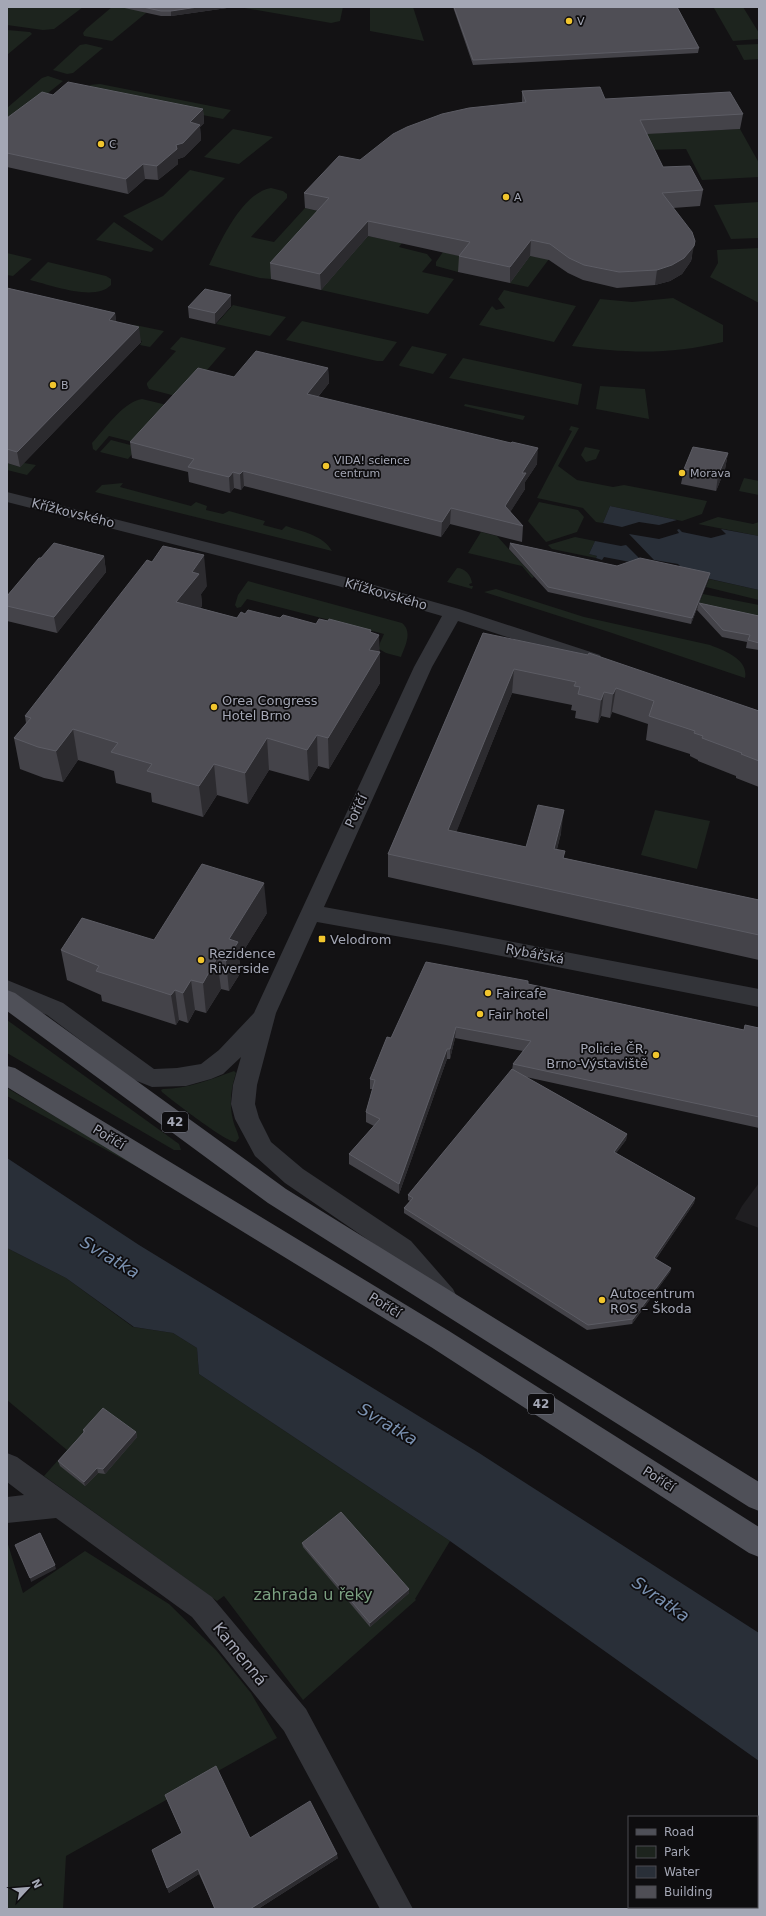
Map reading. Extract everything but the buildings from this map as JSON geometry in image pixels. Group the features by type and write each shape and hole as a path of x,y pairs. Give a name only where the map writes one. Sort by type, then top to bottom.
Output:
{"main road":[{"name":"Poříčí","path":"7,999 276,1196 759,1498"},
{"name":"Poříčí","path":"7,1075 408,1319 759,1543"}],"street":[{"name":"Křížkovského","path":"7,497 335,580 454,613 611,666"},
{"name":"Poříčí","path":"454,613 423,667 265,1012 245,1085 243,1104 247,1119 263,1149 294,1176 402,1249 454,1308"},
{"name":"Rybářská","path":"311,913 446,937 759,998"},
{"name":"Poříčí","path":"7,989 55,1009 140,1072 153,1078 183,1076 214,1068 240,1044 265,1012"},
{"name":"Kamenná","path":"7,1466 202,1607 295,1720 397,1909"},
{"path":"7,1510 59,1504"}],"shaded area":[{"path":"759,1183 759,1228 735,1219 742,1206"}],"green space":[{"path":"7,7 83,7 54,29 43,30 7,25"},
{"path":"112,7 141,7 146,13 112,41 84,36 83,33 86,29"},
{"path":"239,7 343,7 340,21 331,23"},
{"path":"370,7 413,7 424,41 370,31"},
{"path":"743,7 759,33 759,39 733,41 714,8"},
{"path":"7,30 30,32 32,34 7,55"},
{"path":"86,44 103,48 73,73 67,74 53,70 80,45"},
{"path":"759,44 759,59 744,60 736,45"},
{"path":"48,76 63,81 18,117 7,116 7,108 42,78"},
{"path":"100,84 231,110 223,119 109,97 89,85"},
{"path":"233,129 273,137 239,164 204,157"},
{"path":"740,129 759,163 759,177 702,180 686,149 646,150 639,134"},
{"path":"190,170 225,178 162,241 123,216 163,196"},
{"path":"271,188 283,191 287,194 287,198 251,237 274,242 305,208 330,214 271,279 260,278 209,265 226,231 242,208 261,192"},
{"path":"759,202 759,238 731,239 714,205"},
{"path":"114,222 154,249 151,252 96,240"},
{"path":"368,236 402,243 399,247 427,254 432,260 422,272 454,279 428,314 321,290"},
{"path":"759,248 759,303 710,277 718,263 717,250"},
{"path":"443,252 469,258 458,272 436,266 436,262"},
{"path":"7,253 32,259 13,276 7,275"},
{"path":"530,256 549,259 528,287 509,283"},
{"path":"48,262 106,276 111,279 111,285 104,290 84,292 72,291 30,280"},
{"path":"504,290 576,306 554,342 479,325 492,306 496,310 505,308 498,299"},
{"path":"673,298 723,325 723,342 685,349 648,352 572,346 600,299 632,302"},
{"path":"233,305 286,317 270,336 216,324"},
{"path":"302,321 397,342 383,361 377,361 286,340"},
{"path":"135,325 164,331 150,347 140,345 142,341 116,335 127,327"},
{"path":"181,337 226,348 183,398 149,389 147,383 176,351 170,349"},
{"path":"412,346 447,354 433,374 400,366 399,365"},
{"path":"463,358 582,384 578,405 449,378"},
{"path":"600,386 645,389 649,419 596,409"},
{"path":"142,399 167,405 141,444 109,436 96,451 93,449 92,443 121,410 135,401"},
{"path":"465,404 525,416 523,420 464,406"},
{"path":"571,426 579,428 558,466 577,480 613,487 624,485 707,501 702,514 682,521 610,506 603,523 596,522 583,508 537,498 572,431 569,430"},
{"path":"111,440 138,447 128,459 100,452"},
{"path":"585,447 600,450 596,459 586,462 581,455"},
{"path":"7,463 20,467 24,463 36,465 27,475 7,470"},
{"path":"744,478 759,481 759,495 739,491"},
{"path":"123,483 120,487 191,506 196,502 207,506 206,510 223,514 229,511 265,521 263,525 282,530 286,526 299,530 323,541 332,551 95,492 102,485"},
{"path":"539,502 578,510 584,517 577,532 546,542 528,521"},
{"path":"718,517 753,524 759,522 759,536 698,524"},
{"path":"481,532 497,536 534,577 532,578 522,566 468,553"},
{"path":"575,537 595,541 589,554 597,556 596,558 552,549 548,545"},
{"path":"457,568 463,569 469,575 472,583 469,584 470,586 473,586 472,589 447,582"},
{"path":"709,579 759,590 759,600 706,587"},
{"path":"248,581 402,623 408,635 401,657 386,653 379,649 384,634 247,599 241,607 237,608 235,605 238,595"},
{"path":"496,589 584,617 710,645 734,656 743,666 745,678 484,592"},
{"path":"703,594 759,605 759,623 687,606 691,597 701,599"},
{"path":"655,810 710,821 697,869 641,855"},
{"path":"7,1020 179,1144 181,1150 174,1150 7,1053"},
{"path":"234,1071 236,1073 231,1102 232,1114 239,1138 236,1142 222,1136 177,1104 161,1090 190,1085"},
{"path":"7,1088 176,1188 7,1096"},
{"name":"zahrada u řeky","path":"7,1248 66,1278 133,1327 173,1333 197,1348 199,1374 450,1541 415,1599 416,1600 303,1700 224,1596 217,1601 44,1476 67,1450 7,1400"},
{"path":"7,1541 23,1593 85,1551 169,1604 216,1650 251,1693 277,1738 66,1856 63,1909 7,1909"}],"water":[{"path":"610,506 677,520 659,525 639,522 622,527 603,523"},
{"path":"679,529 682,532 711,538 726,534 721,529 759,536 759,590 688,574 678,564 654,560 629,534 659,539 679,533 677,530"},
{"path":"595,541 621,546 626,545 646,565 604,557 602,560 596,558 597,556 589,554"},
{"name":"Svratka","path":"7,1158 139,1245 479,1453 759,1633 759,1761 450,1541 199,1374 197,1348 173,1333 134,1327 66,1278 7,1248"}],"place":[{"name":"V","path":"569,21"},
{"name":"C","path":"101,144"},
{"name":"A","path":"506,197"},
{"name":"B","path":"53,385"},
{"name":"VIDA! science centrum","path":"326,466"},
{"name":"Morava","path":"682,473"},
{"name":"Orea Congress Hotel Brno","path":"214,707"},
{"name":"Velodrom","path":"322,939"},
{"name":"Rezidence Riverside","path":"201,960"},
{"name":"Faircafe","path":"488,993"},
{"name":"Fair hotel","path":"480,1014"},
{"name":"Policie ČR, Brno-Výstaviště","path":"656,1055"},
{"name":"Autocentrum ROS – Škoda","path":"602,1300"}]}
